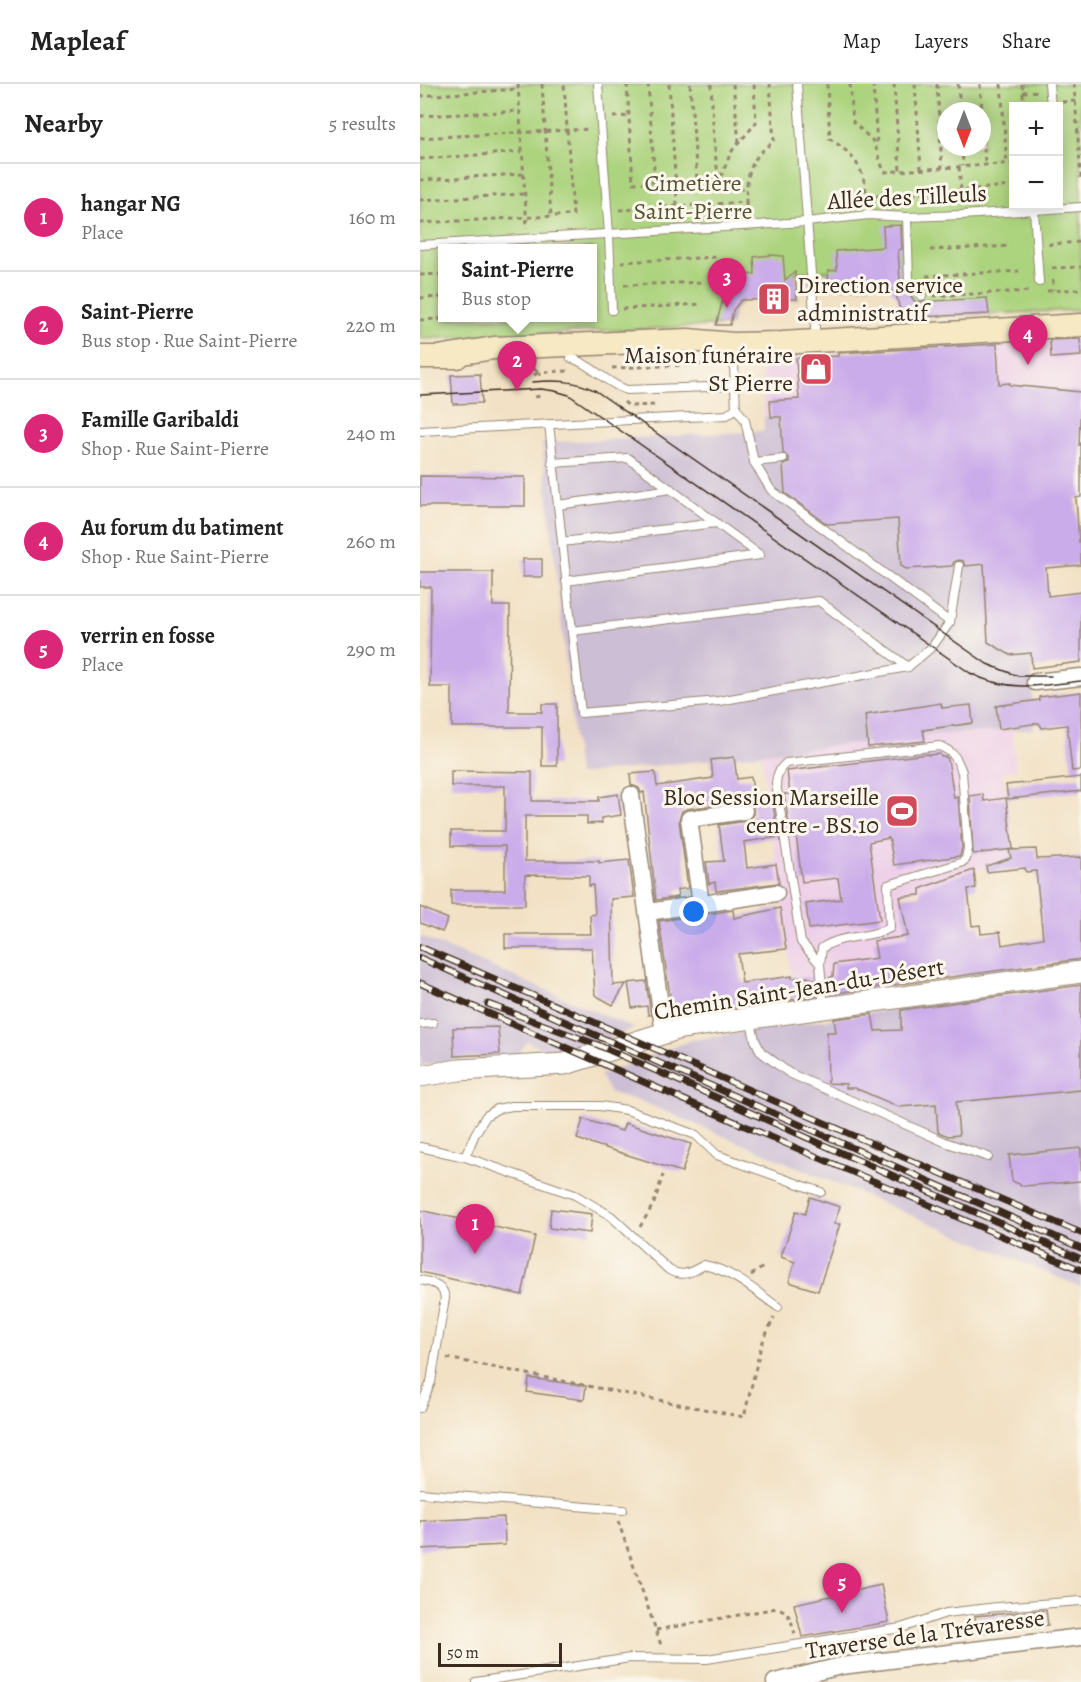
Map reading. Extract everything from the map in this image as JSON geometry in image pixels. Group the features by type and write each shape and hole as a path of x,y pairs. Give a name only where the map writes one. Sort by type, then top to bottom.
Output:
{"main road":[{"path":"444,356 494,348 688,340 733,344 816,341 1081,325"},
{"path":"420,357 444,356 520,361 688,352 733,344"}],"street":[{"path":"1035,682 1081,677"},
{"path":"631,795 664,1034"},
{"path":"701,904 689,819 744,811"},
{"path":"648,912 776,893"},
{"name":"Chemin Saint-Jean-du-Désert","path":"420,1076 459,1070 565,1064 681,1028 1081,972"},
{"name":"Traverse de la Trévaresse","path":"775,1682 841,1666 1081,1637"}],"lane":[{"path":"598,84 608,211 612,310"},
{"path":"797,84 816,341"},
{"path":"1049,84 1051,102"},
{"name":"Allée des Tilleuls","path":"1063,207 1081,207"},
{"path":"1034,210 1039,282"},
{"name":"Allée des Tilleuls","path":"420,245 807,222 868,215 906,217 1034,210"},
{"path":"906,217 909,280 922,296"},
{"path":"733,344 736,408 745,420 754,462 771,490 950,622"},
{"path":"571,358 586,363 627,390 736,386"},
{"path":"420,431 727,415 736,408"},
{"path":"549,424 580,713 719,701 908,667 932,647 950,622 959,566"},
{"path":"552,463 628,458 760,555 566,580"},
{"path":"754,462 783,459"},
{"path":"558,505 671,489"},
{"path":"562,542 716,523"},
{"path":"572,631 819,601 908,667"},
{"path":"820,964 801,942 776,783 780,769 786,763 939,746 951,751 962,772 968,848 966,858 961,863 888,885 890,928 881,933 832,941 822,948 820,964 824,1009"},
{"path":"750,1018 755,1040 762,1052 789,1073 945,1142 988,1157"},
{"path":"420,1024 433,1023"},
{"path":"465,1157 486,1116 496,1109 512,1106 600,1106 627,1110 696,1136 717,1155 820,1192"},
{"path":"420,1148 465,1157 575,1195 611,1216 676,1274 691,1273 704,1265 717,1268 743,1282 778,1307"},
{"path":"420,1280 442,1287 445,1298 431,1382 420,1408"},
{"path":"420,1493 618,1509"},
{"path":"476,1682 615,1660 707,1659 902,1628 946,1613 1081,1601"}],"path":[{"path":"518,84 526,217"},
{"path":"542,84 551,216"},
{"path":"420,224 573,215 564,84"},
{"path":"627,84 633,183 720,178"},
{"path":"648,84 655,182"},
{"path":"669,84 677,207"},
{"path":"690,84 697,180"},
{"path":"711,84 720,178 728,185 746,190"},
{"path":"733,84 739,142"},
{"path":"720,178 731,152 756,123 754,84"},
{"path":"608,211 746,202 746,182 751,166 760,153 774,142 770,84"},
{"path":"827,84 830,139 856,160 864,176 868,215"},
{"path":"850,84 853,122 868,135 877,150 884,172 1007,164 1001,84"},
{"path":"873,84 877,150"},
{"path":"894,84 900,171"},
{"path":"915,84 921,169"},
{"path":"937,84 942,168"},
{"path":"958,84 959,102"},
{"path":"980,84 981,102"},
{"path":"1022,84 1024,102"},
{"path":"1074,84 1081,178"},
{"path":"420,96 519,89"},
{"path":"420,116 520,111"},
{"path":"601,117 629,116"},
{"path":"420,138 601,128"},
{"path":"420,159 522,152"},
{"path":"962,156 962,215"},
{"path":"985,156 986,165"},
{"path":"420,180 524,174"},
{"path":"867,197 1009,186"},
{"path":"420,200 525,194"},
{"path":"1050,252 1050,244 1081,242"},
{"path":"930,250 1011,246"},
{"path":"610,263 718,257"},
{"path":"1051,260 1052,268 1081,267"},
{"path":"926,276 1019,271"},
{"path":"420,275 438,274"},
{"path":"1053,279 1053,290"},
{"path":"611,286 705,282"},
{"path":"922,296 1081,289"},
{"path":"420,298 438,297"},
{"path":"612,310 701,304"},
{"path":"420,320 438,319"},
{"path":"688,359 689,365"},
{"path":"605,368 717,364"},
{"path":"534,369 540,372 534,375"},
{"path":"535,397 541,396"},
{"path":"634,1236 653,1207 663,1175"},
{"path":"435,1356 744,1417 761,1346 778,1307"},
{"path":"618,1509 665,1658"},
{"path":"656,1630 777,1608 785,1610 788,1614 798,1643"}],"shaded area":[{"path":"1081,338 1081,419 764,417 761,358"},
{"path":"1068,398 1073,565 1037,569 1031,654 1034,729 925,735 578,775 542,443 764,431 764,417"},
{"path":"1013,730 1016,770 1002,772 1014,858 900,895 917,983 795,1000 761,753 925,735"},
{"path":"420,936 634,1028 562,1059 527,1041 518,1055 420,1066"},
{"path":"1081,985 1081,1287 643,1102 609,1092 600,1075 692,1040 875,1012"}],"green space":[{"name":"Cimetière Saint-Pierre","path":"420,84 1081,84 1081,310 915,317 914,312 901,313 914,302 902,282 868,269 869,285 829,288 828,271 795,272 797,299 744,299 733,310 730,325 420,339"}],"building":[{"path":"901,225 902,249 898,250 900,280 915,302 987,298 989,314 915,317 915,312 901,313 896,295 885,284 829,288 828,271 837,270 836,251 884,247 883,226"},
{"name":"Direction service administratif","path":"783,256 785,280 795,272 797,299 741,300 733,310 730,325 716,325 722,303 732,290 731,276 755,274 754,257"},
{"path":"1080,339 1081,356 1051,358 1050,340"},
{"path":"997,344 999,384 1010,383 1010,385 1081,392 1079,445 1081,444 1081,497 1076,498 1081,565 1046,568 1048,596 1081,592 1081,662 1032,668 1031,653 1010,655 988,642 984,564 965,566 963,561 959,560 952,566 906,569 901,566 898,519 827,524 785,493 783,465 789,462 789,458 783,453 781,417 771,417 770,401 799,399 796,358 838,356 838,353"},
{"path":"480,374 482,403 453,404 451,375"},
{"path":"420,476 525,477 525,506 420,506"},
{"path":"523,559 542,559 542,577 523,577"},
{"path":"420,572 493,572 493,606 510,606 509,712 542,712 542,704 557,704 557,766 542,766 542,727 452,727 452,687 430,687 431,587 420,587"},
{"path":"1081,692 1081,770 1072,771 1067,725 1042,728 1039,723 999,729 996,706 1039,700 1039,697"},
{"path":"941,703 942,708 971,705 973,723 923,730 925,741 868,747 865,715"},
{"path":"940,754 941,757 948,759 954,798 958,797 962,848 960,856 894,865 889,838 869,842 880,920 809,929 806,904 841,899 838,878 802,882 796,835 791,836 784,794 790,794 787,771"},
{"path":"734,757 737,779 751,777 754,798 772,796 778,837 744,842 747,868 776,864 779,883 716,891 715,882 709,884 706,862 724,861 719,825 746,821 753,815 753,805 742,801 682,811 679,820 688,888 677,890 678,897 656,900 644,792 641,793 639,788 631,785 630,774 655,772 657,786 713,778 711,760"},
{"path":"451,771 532,772 532,801 599,801 599,797 618,794 621,815 601,818 602,823 587,824 587,816 525,816 525,861 599,861 599,863 629,860 634,897 611,899 613,985 626,984 613,1005 595,995 592,948 505,948 505,934 591,934 590,915 595,914 593,885 589,886 589,876 525,875 525,905 451,905 451,890 505,890 505,846 451,846 451,831 505,831 505,786 451,786"},
{"path":"1081,777 1081,791 1008,799 1006,785"},
{"path":"983,794 984,801 1006,798 1013,849 973,854 970,796"},
{"path":"1036,849 1037,859 1081,857 1081,959 829,994 828,979 833,976 834,964 877,958 874,941 908,936 900,897 920,895 920,889 974,870 976,888 968,889 972,926 980,925 981,934 1000,932 1002,945 1043,938 1036,871 1026,872 1025,868 987,872 986,866 1011,858 1009,850"},
{"path":"420,907 448,919 442,932 420,923"},
{"path":"780,908 786,949 738,954 742,983 792,976 792,978 807,977 815,980 817,996 673,1017 659,921 733,910 734,918"},
{"path":"646,981 651,1015 648,1015 647,1006 632,1008 628,983"},
{"path":"1081,985 1081,1090 956,1102 959,1135 948,1136 938,1132 936,1104 899,1107 855,1088 846,1088 846,1084 828,1083 827,1032 836,1032 834,1019 872,1014 875,1031 901,1030 901,1010"},
{"path":"498,1027 500,1054 454,1056 453,1028"},
{"path":"583,1119 622,1131 625,1123 691,1144 682,1172 577,1139"},
{"path":"1081,1148 1081,1181 1024,1186 1012,1181 1009,1155"},
{"path":"810,1197 840,1207 834,1224 840,1224 818,1291 789,1282 795,1262 781,1257 796,1211 805,1214"},
{"path":"551,1209 592,1214 590,1233 549,1228"},
{"path":"420,1210 535,1236 522,1295 420,1272"},
{"path":"529,1378 586,1386 584,1400 527,1392"},
{"path":"504,1517 505,1545 420,1549 420,1521"},
{"path":"881,1585 889,1622 802,1637 794,1604"},
{"path":"1046,1610 1048,1625 977,1633 975,1616"}],"tram line":[{"path":"532,382 565,382 596,391 987,664 1018,676 1051,676"},
{"path":"420,395 541,389 569,395 970,673 997,683 1024,686 1081,681"}],"railway":[{"path":"420,947 1081,1233"},
{"path":"420,958 1081,1248"},
{"path":"420,983 689,1102 1081,1270"},
{"path":"488,1004 598,1045 1081,1259"}],"place":[{"name":"Direction service administratif","path":"774,299"},
{"name":"Famille Garibaldi","path":"727,308"},
{"name":"Au forum du batiment","path":"1028,365"},
{"name":"Maison funéraire St Pierre","path":"816,369"},
{"name":"Saint-Pierre","path":"517,391"},
{"name":"Bloc Session Marseille centre - BS.10","path":"902,811"},
{"name":"hangar NG","path":"475,1254"},
{"name":"verrin en fosse","path":"842,1613"}]}
